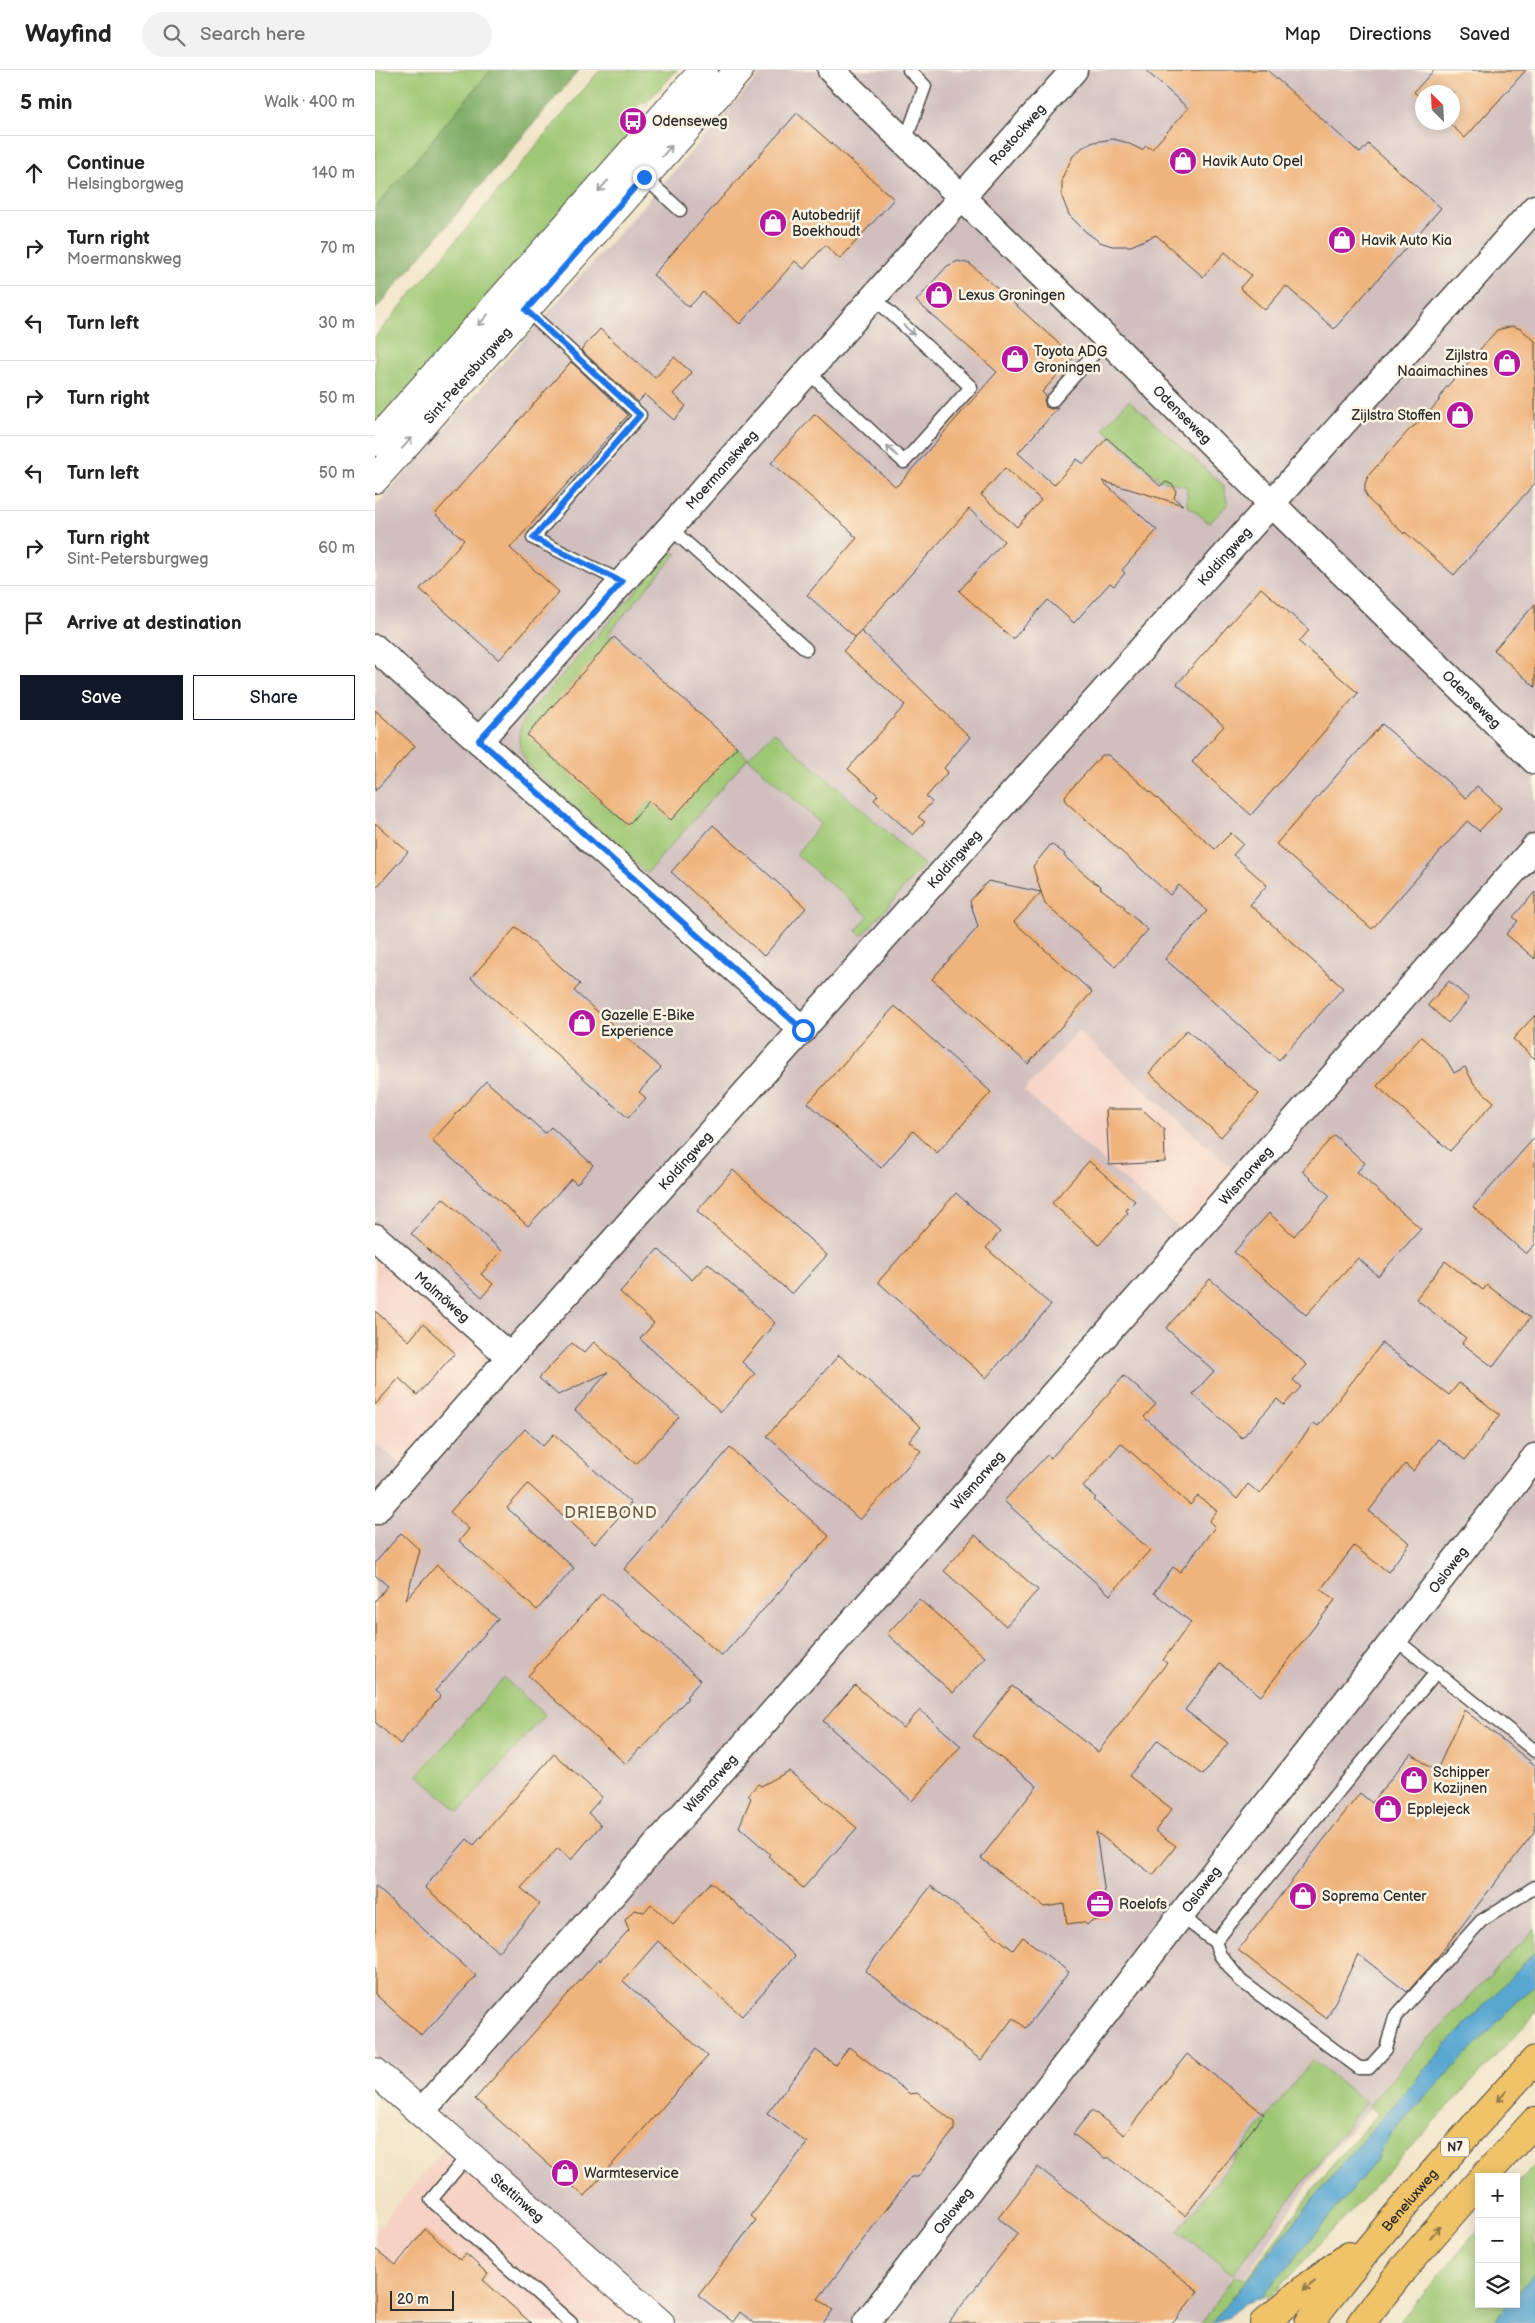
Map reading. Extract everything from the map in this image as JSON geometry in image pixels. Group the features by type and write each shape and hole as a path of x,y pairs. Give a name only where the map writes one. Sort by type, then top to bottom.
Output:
{"highway":[{"name":"Beneluxweg","path":"1309,2323 1377,2237 1469,2131 1535,2060"},
{"path":"1487,2173 1535,2120"},
{"path":"1361,2323 1403,2269 1475,2187"},
{"name":"N7","path":"1264,2323 1309,2285 1377,2237"},
{"path":"1374,2323 1403,2269"}],"street":[{"name":"Sint-Petersburgweg","path":"635,169 704,70"},
{"name":"Sint-Petersburgweg","path":"375,479 517,302 635,169 739,70"},
{"name":"Rostockweg","path":"962,198 1074,70"},
{"name":"Odenseweg","path":"833,71 1535,761"},
{"name":"Moermanskweg","path":"479,740 622,582 962,198"},
{"name":"Koldingweg","path":"375,1511 510,1356 1535,208"},
{"name":"Sint-Petersburgweg","path":"375,442 517,302"},
{"path":"375,648 803,1030"},
{"name":"Wismarweg","path":"421,2112 1535,847"},
{"name":"Malmöweg","path":"375,1236 510,1356"},
{"name":"Osloweg","path":"866,2323 1535,1457"},
{"name":"Stettinweg","path":"375,2072 660,2323"}],"lane":[{"path":"905,142 925,86 909,70"},
{"path":"635,169 680,210"},
{"path":"807,372 904,462 971,387 873,297"},
{"path":"517,302 640,415 533,538 622,582"},
{"path":"1052,401 1107,339"},
{"path":"669,528 806,649"},
{"path":"1395,1639 1535,1751"},
{"path":"1215,1942 1437,1671"},
{"path":"1181,1916 1215,1942 1220,1955 1241,1981 1359,2068 1369,2068 1386,2049 1395,2017 1481,1921 1535,1887"},
{"path":"469,2154 431,2200 571,2323"}],"shaded area":[{"path":"764,70 1535,70 1535,1934 1330,2152 1214,2323 660,2323 375,2070 375,1442 403,1467 502,1356 375,1240 375,507","holes":["1078,1031 1241,1176 1189,1237 1024,1091"]},
{"path":"1078,1030 1242,1176 1189,1237 1024,1091"},
{"path":"375,1240 502,1356 403,1467 375,1442"},
{"path":"453,2139 660,2323 375,2323 375,2231"}],"green space":[{"path":"375,70 491,70 375,208"},
{"path":"491,70 579,70 375,310 375,208"},
{"path":"600,70 677,70 645,104 642,102 629,116 636,123 616,157 375,431 375,337"},
{"path":"1129,400 1223,485 1228,505 1209,523 1187,505 1187,487 1158,479 1103,428"},
{"path":"670,553 677,553 608,634 748,758 647,873 528,765 520,747 519,736 525,717"},
{"path":"774,732 924,865 862,936 856,931 868,916 796,854 821,824 748,758"},
{"path":"504,1678 545,1715 459,1812 418,1775"},
{"path":"1535,1929 1535,1952 1451,2040 1347,2158 1212,2323 1202,2323 1235,2275 1245,2280 1338,2158 1378,2114 1369,2105 1412,2056"},
{"path":"1535,1983 1535,2014 1270,2297 1262,2297 1376,2161 1390,2134"},
{"path":"1312,2060 1366,2102 1232,2274 1178,2231"},
{"path":"1535,2165 1535,2273 1520,2290 1520,2218 1520,2182"},
{"path":"1475,2234 1475,2308 1505,2308 1492,2323 1398,2323"}],"water":[{"path":"1535,1952 1535,1983 1390,2134 1376,2161 1262,2297 1244,2302 1229,2317 1212,2323 1347,2158 1451,2040"},
{"path":"1535,2273 1535,2323 1492,2323 1505,2308 1520,2308 1520,2290"}],"building":[{"path":"1145,70 1267,70 1360,153 1368,144 1441,208 1334,329 1286,286 1265,310 1240,288 1251,275 1225,252 1203,277 1156,235 1131,246 1112,246 1100,242 1086,232 1069,215 1062,197 1062,178 1073,156 1083,147 1094,142 1113,139 1142,150 1146,146 1152,149 1188,108"},
{"path":"1434,70 1526,70 1465,138 1456,130 1460,130 1460,85 1420,85"},
{"path":"797,113 894,199 840,259 825,245 804,269 795,261 740,324 703,292 689,307 653,275"},
{"path":"958,261 970,264 1074,357 1042,392 1046,396 1044,400 1046,407 1051,409 1058,408 1018,453 1054,485 1077,459 1084,464 1107,438 1160,486 1166,482 1173,485 1176,491 1174,498 1183,505 1102,481 1157,530 1122,570 1125,573 1114,586 1110,583 1074,623 1048,600 1013,639 959,591 1004,541 969,509 855,637 807,595 857,538 771,463 815,414 895,486 898,485 997,372 916,301 947,266","holes":["1005,468 1041,500 1017,527 981,495"]},
{"path":"1513,326 1521,329 1535,341 1535,483 1454,575 1405,532 1404,534 1369,500 1365,493 1365,484 1368,476 1410,429 1421,421 1438,402 1444,390 1497,330"},
{"path":"600,329 655,378 674,357 692,373 673,394 686,406 674,420 645,395 638,402 581,350"},
{"path":"571,362 628,415 510,548 559,592 499,660 420,589 464,540 435,514"},
{"path":"1261,588 1309,630 1299,642 1358,693 1251,815 1192,762 1224,726 1177,684"},
{"path":"1535,604 1535,687 1494,650"},
{"path":"861,631 970,737 944,768 948,772 926,797 932,802 918,817 925,822 913,835 874,800 878,795 848,769 905,705 843,651"},
{"path":"614,637 737,747 671,820 649,801 628,825 527,735"},
{"path":"375,710 415,746 375,791"},
{"path":"1382,724 1466,798 1477,786 1501,808 1479,831 1467,821 1372,929 1276,844"},
{"path":"1102,755 1108,755 1215,849 1231,833 1243,844 1233,855 1267,885 1250,905 1343,988 1279,1060 1165,959 1207,911 1179,885 1170,895 1066,802 1065,796"},
{"path":"375,823 408,852 375,889"},
{"path":"713,825 806,908 764,956 671,872"},
{"path":"1051,844 1101,886 1100,888 1125,907 1124,909 1148,930 1115,967 1045,904 1033,866"},
{"path":"988,881 1041,892 1014,922 1092,992 1028,1064 932,979 978,927 970,901"},
{"path":"1535,892 1535,959 1506,934 1518,921 1513,917"},
{"path":"516,927 580,984 574,991 661,1068 639,1092 646,1098 628,1118 471,978"},
{"path":"1449,981 1469,999 1448,1023 1428,1005"},
{"path":"895,1006 991,1092 937,1153 913,1131 881,1168 808,1103"},
{"path":"1535,1015 1535,1059 1513,1039"},
{"path":"1187,1030 1259,1094 1221,1137 1149,1073"},
{"path":"1421,1037 1446,1059 1454,1073 1465,1067 1474,1084 1494,1102 1450,1151 1377,1086"},
{"path":"486,1081 545,1133 551,1127 593,1165 577,1184 571,1179 528,1226 432,1141"},
{"path":"1106,1109 1142,1109 1164,1129 1165,1162 1109,1165"},
{"path":"1334,1135 1365,1163 1357,1172 1421,1229 1378,1276 1358,1258 1306,1315 1234,1252 1269,1213 1294,1236 1330,1196 1302,1171"},
{"path":"1535,1137 1535,1244 1526,1254 1473,1207"},
{"path":"1089,1161 1135,1201 1126,1210 1128,1213 1099,1245 1052,1203"},
{"path":"733,1170 827,1255 792,1294 697,1211"},
{"path":"956,1193 1000,1232 986,1248 1051,1305 986,1378 878,1282"},
{"path":"443,1198 502,1251 481,1274 493,1284 482,1297 411,1234"},
{"path":"658,1249 692,1280 708,1263 775,1323 742,1362 755,1374 721,1412 640,1339 654,1323 620,1292"},
{"path":"1445,1261 1483,1290 1487,1285 1530,1318 1493,1367 1462,1343 1466,1338 1416,1299"},
{"path":"1210,1279 1307,1365 1293,1380 1301,1387 1284,1405 1277,1399 1242,1438 1193,1394 1214,1371 1166,1328"},
{"path":"375,1311 409,1341 423,1324 455,1353 417,1395 399,1378 375,1405"},
{"path":"594,1342 679,1417 636,1464 575,1410 608,1372 558,1395 539,1378 572,1343 584,1353"},
{"path":"1382,1343 1449,1395 1459,1383 1500,1415 1465,1460 1438,1439 1413,1471 1405,1464 1369,1511 1410,1543 1388,1572 1354,1546 1321,1589 1335,1600 1261,1696 1220,1664 1185,1710 1228,1743 1203,1775 1158,1740 1129,1776 1172,1809 1155,1831 1176,1846 1153,1875 1096,1832 1105,1894 1109,1898 1106,1902 1107,1919 1091,1921 1087,1925 1083,1922 1067,1924 1064,1904 1044,1907 981,1858 1037,1786 973,1736 1012,1686 1098,1752 1167,1663 1163,1660 1191,1622 1154,1593 1173,1567 1180,1572 1215,1527 1209,1521 1217,1511 1198,1496 1190,1505 1121,1443 1083,1487 1096,1498 1094,1500 1150,1550 1110,1595 1004,1501 1047,1455 1051,1458 1124,1376 1156,1404 1144,1417 1237,1499 1248,1484 1260,1494 1314,1423 1318,1426"},
{"path":"839,1355 921,1427 909,1441 921,1451 860,1520 767,1436"},
{"path":"525,1429 543,1446 554,1434 631,1503 595,1544 528,1484 507,1508 574,1568 537,1610 459,1541 469,1529 450,1512"},
{"path":"730,1448 829,1536 722,1656 624,1569"},
{"path":"401,1533 420,1550 406,1600 437,1565 498,1619 435,1691 441,1696 400,1744 375,1722 375,1601 388,1586 375,1575 375,1563"},
{"path":"975,1535 1038,1590 1006,1626 944,1571"},
{"path":"602,1593 701,1680 686,1697 688,1698 626,1764 528,1676"},
{"path":"919,1599 985,1657 953,1693 887,1634"},
{"path":"855,1685 903,1728 920,1710 961,1746 912,1801 823,1721"},
{"path":"1464,1710 1535,1765 1535,1831 1433,1963 1407,1992 1358,1954 1327,2019 1238,1950 1360,1793 1372,1803 1411,1753 1436,1772"},
{"path":"554,1754 602,1797 588,1813 601,1825 571,1860 558,1848 521,1888 540,1904 498,1952 425,1887 467,1839 474,1845"},
{"path":"789,1771 857,1828 803,1888 768,1856 770,1854 739,1827 751,1798 748,1795 758,1784 761,1786"},
{"path":"711,1882 795,1956 742,2016 658,1941 623,1981 708,2056 584,2196 475,2099 599,1959 600,1961 629,1930 625,1920 634,1910 644,1912 651,1904 673,1924"},
{"path":"375,1886 476,1976 422,2036 375,1994"},
{"path":"931,1886 1013,1950 1023,1937 1069,1972 1026,2028 1013,2018 981,2060 865,1971"},
{"path":"849,2047 910,2094 917,2093 954,2122 954,2130 918,2177 911,2177 818,2299 833,2310 823,2323 754,2323 740,2312 733,2322 698,2295 756,2220 751,2216 807,2143 767,2113 816,2050 835,2065"},
{"path":"1187,2054 1264,2114 1185,2216 1108,2157 1106,2159 1073,2134 1092,2110 1124,2135"},
{"path":"1038,2167 1198,2291 1173,2323 948,2323 1018,2233 998,2218"},
{"path":"425,2229 460,2260 466,2254 488,2274 483,2280 531,2323 375,2323 375,2249 396,2265"}],"place":[{"name":"Odenseweg","path":"633,121"},
{"name":"Havik Auto Opel","path":"1183,161"},
{"name":"Autobedrijf Boekhoudt","path":"773,223"},
{"name":"Havik Auto Kia","path":"1342,240"},
{"name":"Lexus Groningen","path":"939,295"},
{"name":"Toyota ADG Groningen","path":"1015,359"},
{"name":"Zijlstra Naaimachines","path":"1507,363"},
{"name":"Zijlstra Stoffen","path":"1460,415"},
{"name":"Gazelle E-Bike Experience","path":"582,1023"},
{"name":"Schipper Kozijnen","path":"1414,1780"},
{"name":"Epplejeck","path":"1388,1809"},
{"name":"Soprema Center","path":"1303,1896"},
{"name":"Roelofs","path":"1100,1904"},
{"name":"Warmteservice","path":"565,2173"}],"district":[{"name":"DRIEBOND","path":"611,1513"}],"route":[{"path":"644,177 526,310 640,415 533,538 622,582 479,740 803,1030"}]}
